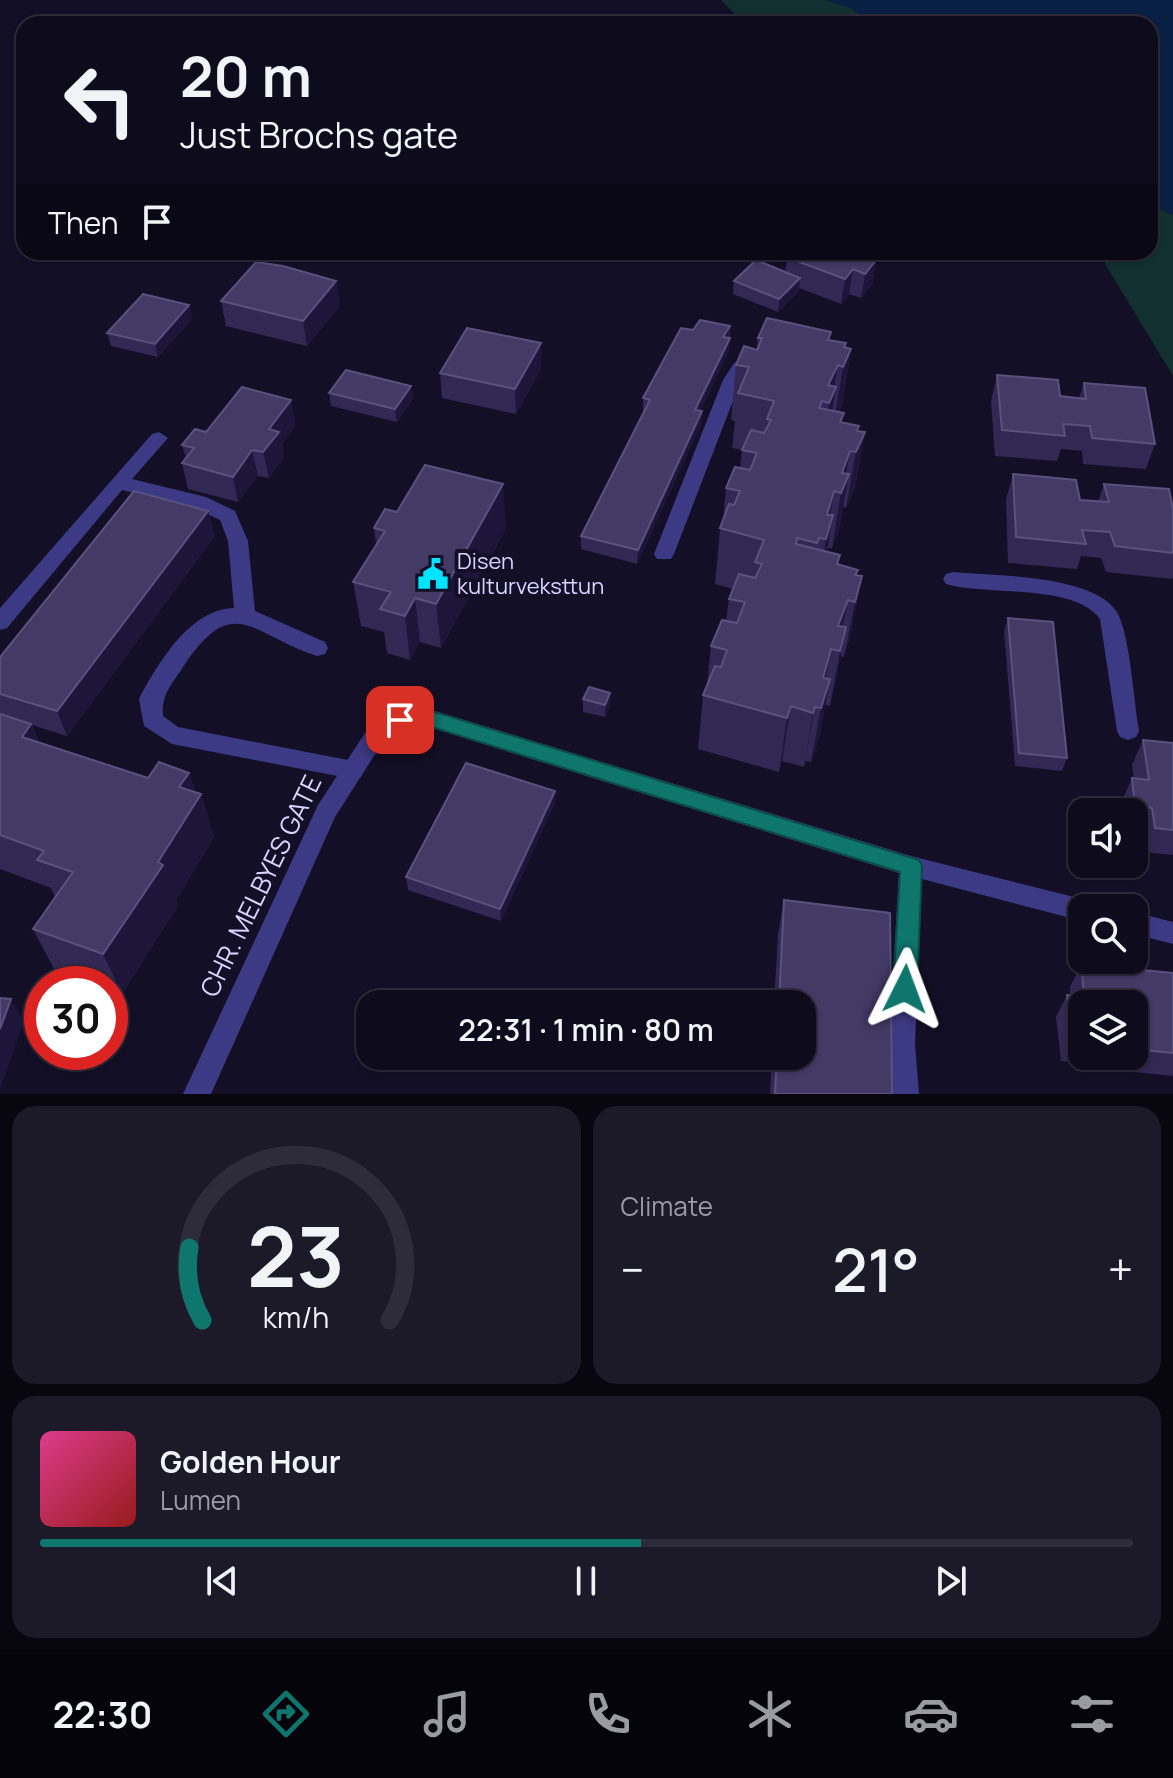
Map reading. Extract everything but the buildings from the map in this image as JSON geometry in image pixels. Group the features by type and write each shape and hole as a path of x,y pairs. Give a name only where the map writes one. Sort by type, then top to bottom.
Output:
{"street":[{"path":"664,554 732,380 740,367 774,353"},
{"path":"0,622 159,438"},
{"path":"118,482 199,502 228,516 238,541 245,615"},
{"path":"953,579 1081,595 1100,604 1110,618 1128,731"},
{"path":"317,648 245,615 219,616 194,634 150,699 152,720 172,735 353,770"},
{"name":"CHR. MELBYES GATE","path":"197,1094 326,812 373,739 400,720 435,720 911,866"},
{"path":"905,1094 902,1044 911,866 1068,906"},
{"path":"1148,927 1173,933"}],"green space":[{"path":"721,0 826,0 851,8 862,16 737,16"},
{"path":"1158,208 1173,215 1173,376 1103,260 1158,260"}],"water":[{"path":"826,0 1173,0 1173,215 1158,208 1158,16 862,16 851,8"}],"place":[{"name":"Disen kulturveksttun","path":"433,574"}],"route":[{"path":"400,720 435,720 911,866 905,989"}]}
